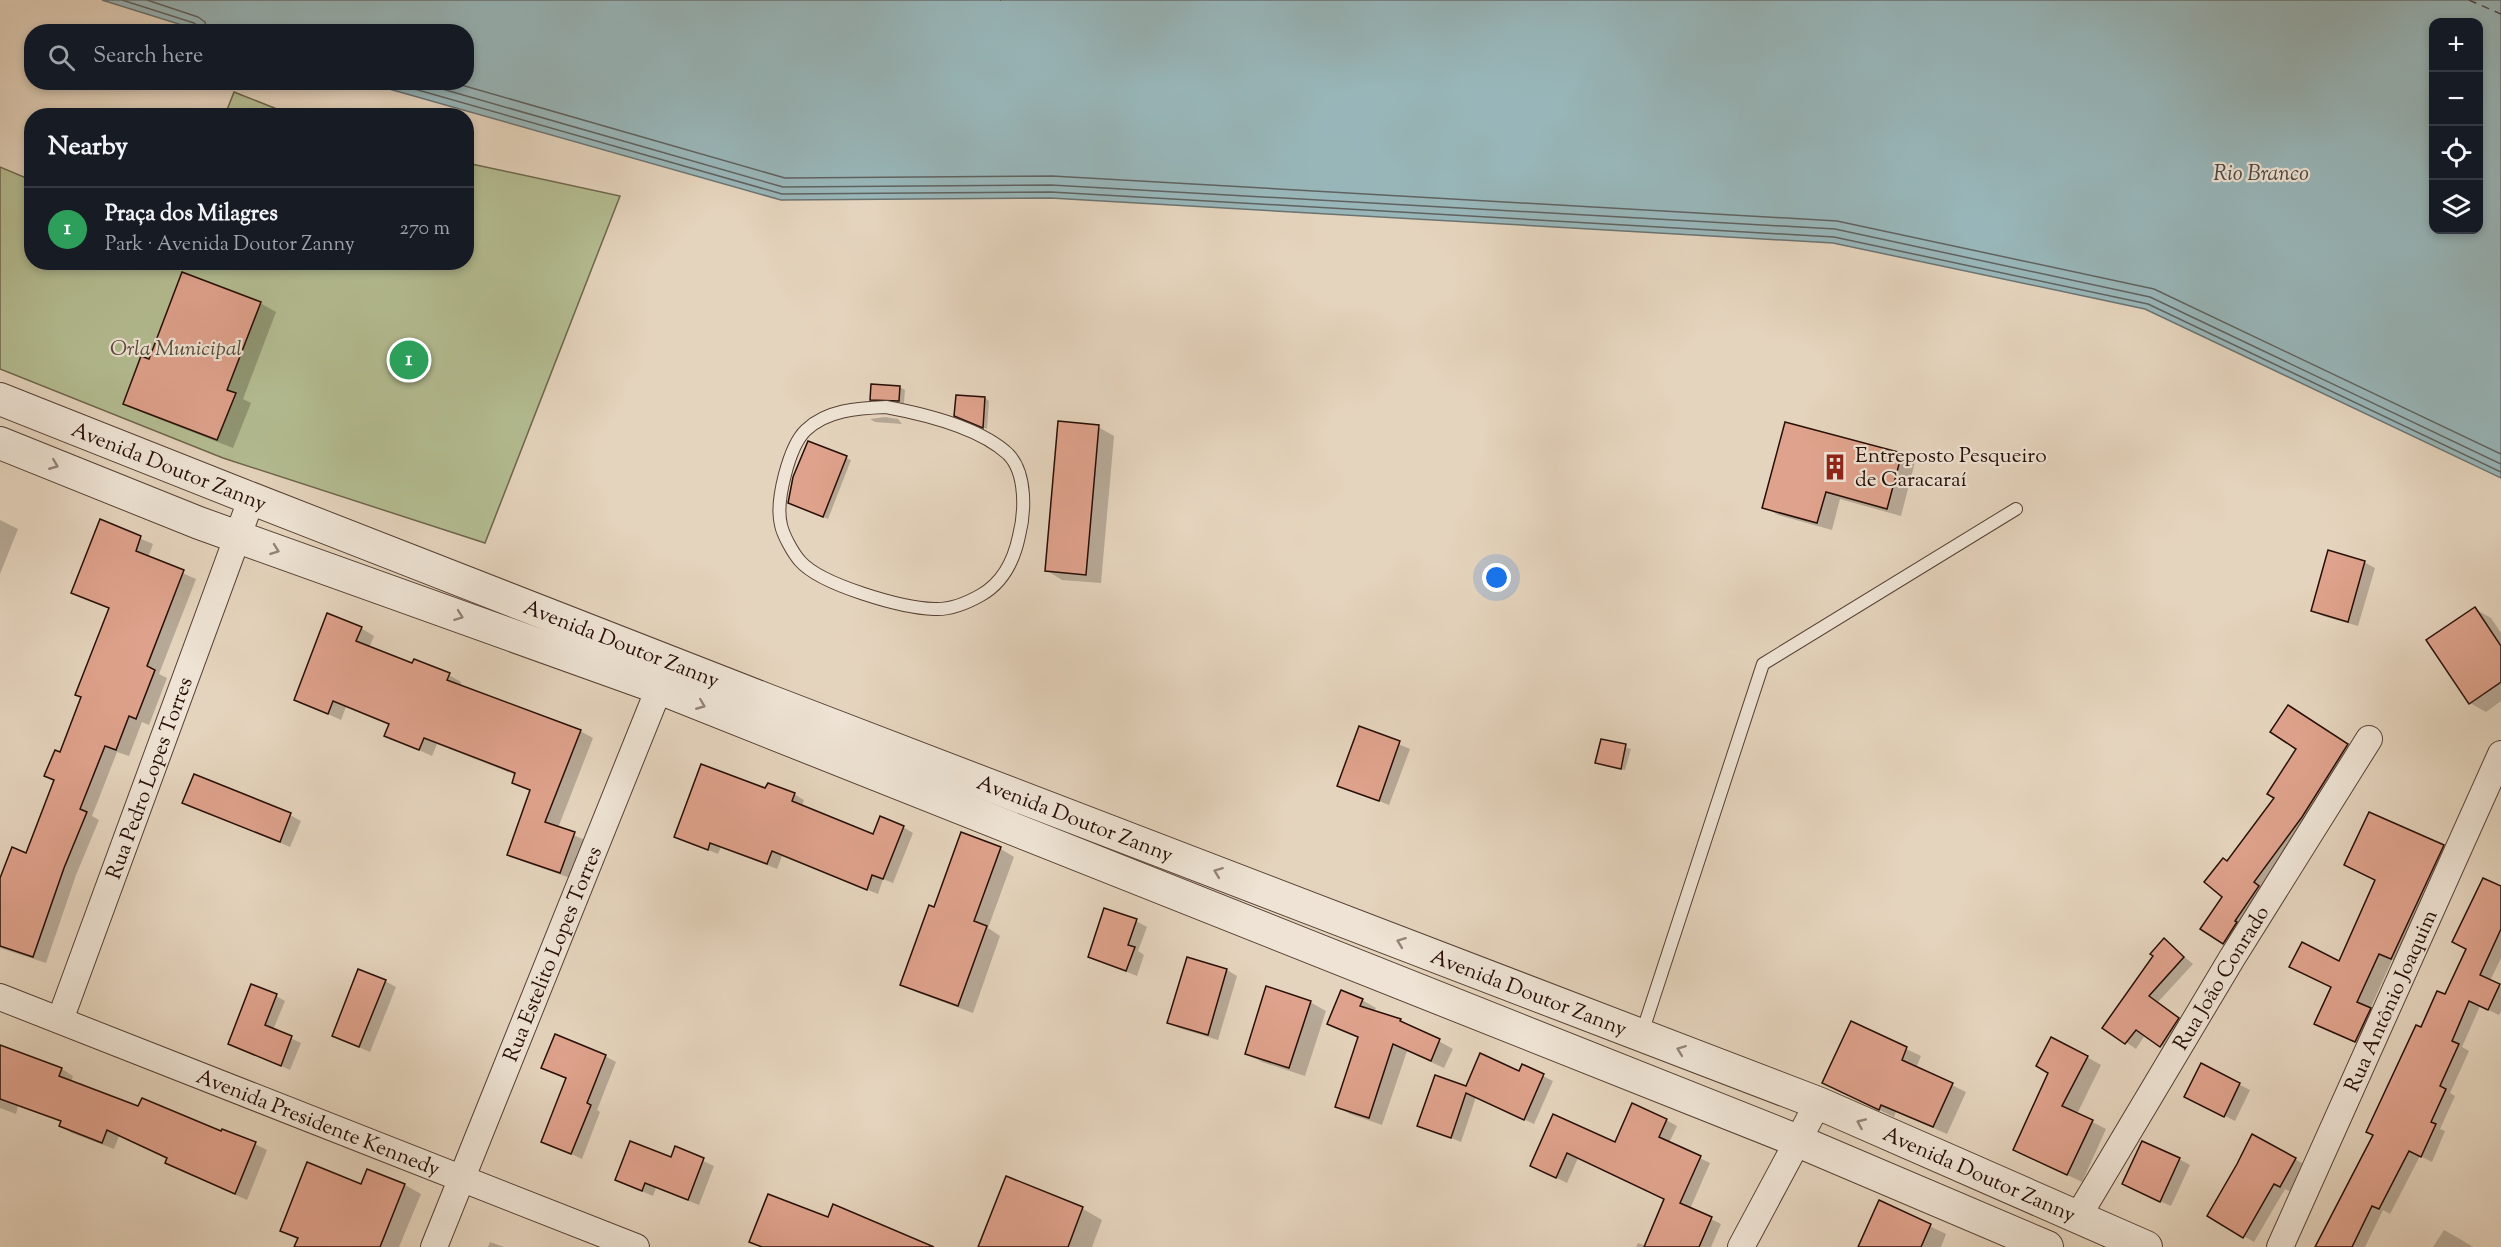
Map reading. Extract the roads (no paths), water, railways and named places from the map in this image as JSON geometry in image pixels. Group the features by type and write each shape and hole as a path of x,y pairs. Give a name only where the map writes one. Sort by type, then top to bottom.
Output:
{"street":[{"name":"Avenida Doutor Zanny","path":"0,399 251,500 665,674 1798,1141 2047,1247"},
{"name":"Avenida Doutor Zanny","path":"0,443 238,537 665,674 767,700 1818,1103 2146,1247"},
{"name":"Rua Pedro Lopes Torres","path":"60,1020 251,500"},
{"name":"Rua Estelito Lopes Torres","path":"434,1247 665,674"},
{"name":"Rua João Conrado","path":"2077,1218 2232,958 2369,739"},
{"name":"Rua Antônio Joaquim","path":"2280,1247 2501,754"},
{"name":"Avenida Presidente Kennedy","path":"0,997 636,1247"},
{"path":"1741,1247 1818,1103"}],"lane":[{"path":"886,407 923,414 982,437 1009,455 1020,477 1025,507 1020,535 1013,561 999,581 984,594 962,604 936,609 908,607 821,577 799,560 781,524 784,481 793,448 806,430 835,413 886,407"},
{"path":"1641,1035 1763,664 2016,509"}],"water":[{"name":"Rio Branco","path":"102,0 2501,0 2501,478 2145,309 1833,243 1050,198 781,200 474,113 474,108 456,108 393,90 474,90 474,24 179,24"}],"place":[{"name":"Praça dos Milagres","path":"409,360"},
{"name":"Entreposto Pesqueiro de Caracaraí","path":"1835,467"}],"park label":[{"name":"Orla Municipal","path":"176,348"}]}
